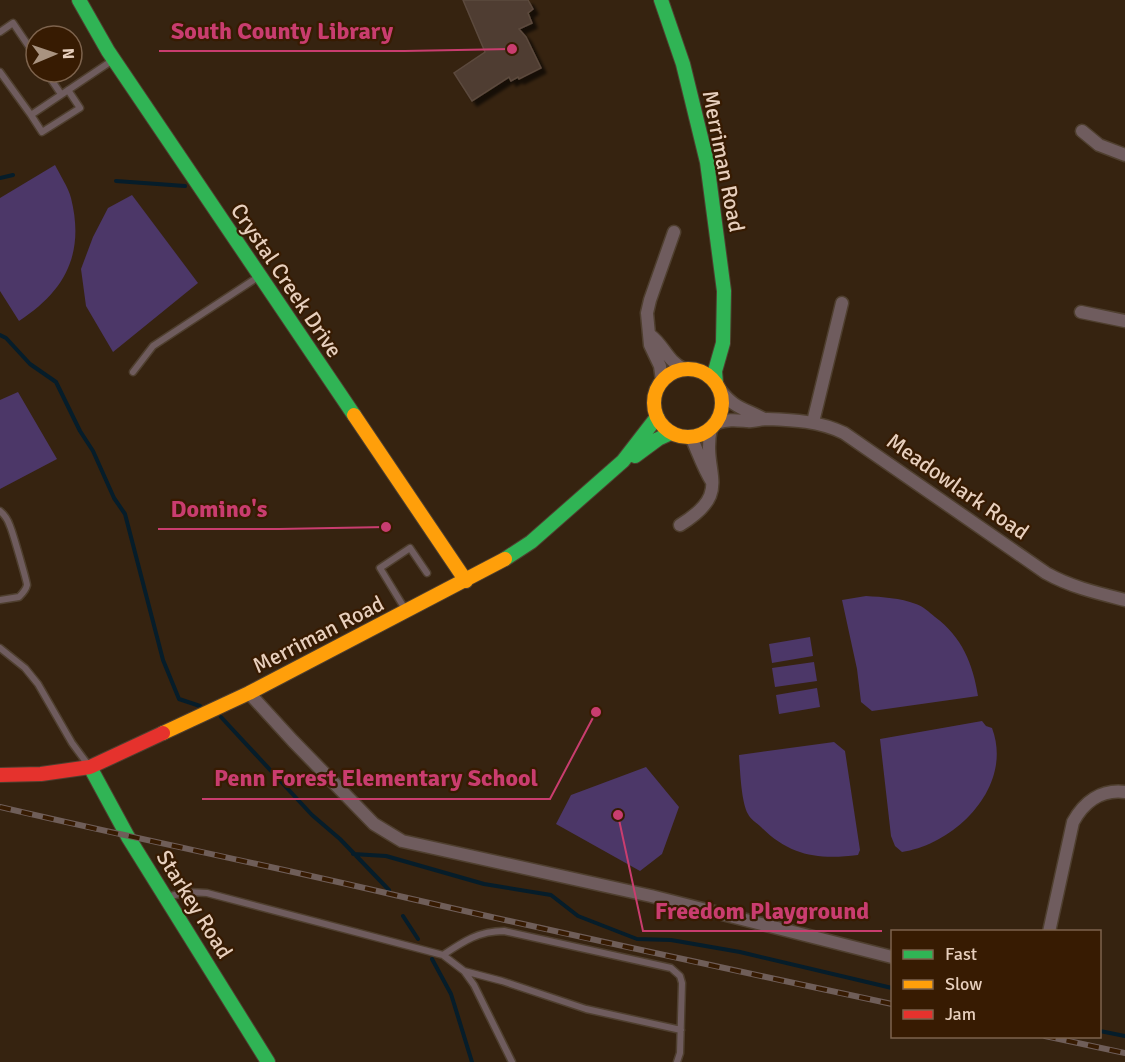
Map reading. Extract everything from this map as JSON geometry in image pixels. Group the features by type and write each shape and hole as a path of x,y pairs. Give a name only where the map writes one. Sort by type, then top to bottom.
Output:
{"main road":[{"name":"Crystal Creek Drive","path":"80,0 114,60 466,581"},
{"name":"Merriman Road","path":"661,0 682,64 707,162 723,282 723,344 716,371 718,386"},
{"name":"Merriman Road","path":"688,369 707,358 715,341 722,333"},
{"path":"688,369 705,373 718,386 722,407 714,425 698,436 691,437 671,433 663,426 657,417 654,398 662,381 676,371 688,369"},
{"name":"Merriman Road","path":"0,775 41,774 90,767 249,693 494,566 531,542 623,461 631,447 652,427 657,417"},
{"name":"Merriman Road","path":"623,461 638,455 658,439 671,433"},
{"name":"Starkey Road","path":"90,767 128,837 268,1062"}],"street":[{"path":"1082,131 1099,145 1125,154"},
{"path":"662,381 660,366 650,345 647,324 650,300 674,232"},
{"path":"813,422 842,303"},
{"path":"1082,312 1125,321"},
{"path":"650,335 658,341 670,360 688,369"},
{"name":"Meadowlark Road","path":"718,386 729,402 764,419"},
{"name":"Meadowlark Road","path":"714,425 729,419 750,422 764,419 813,422 844,433 1046,573 1085,591 1125,600"},
{"path":"680,525 697,515 706,505 711,494 713,469 709,447 714,425"},
{"path":"691,437 705,472 712,482"},
{"path":"249,693 374,824 402,841 651,896 891,957"},
{"path":"1049,930 1073,822 1079,810 1096,796 1107,792 1125,792"}],"lane":[{"path":"0,32 13,23 24,39"},
{"path":"31,115 114,60"},
{"path":"0,72 42,132 80,108 68,90"},
{"path":"54,84 61,94"},
{"path":"133,372 153,346 259,277"},
{"path":"0,511 10,526 27,579 27,586 19,597 0,600"},
{"path":"406,612 380,568 410,548 427,573"},
{"path":"0,648 25,668 38,684 72,743 90,767"},
{"path":"166,897 188,892 207,893 443,955 464,971 474,985 512,1062"},
{"path":"443,955 466,939 478,934 504,931 671,968 680,976 682,983 680,1053 677,1062"},
{"path":"464,971 586,1009 681,1030"}],"shaded area":[{"path":"55,165 71,198 75,218 73,254 68,269 59,284 48,297 19,321 0,291 0,198"},
{"path":"132,195 198,283 113,352 86,306 81,269 93,237 108,208"},
{"path":"18,392 57,459 0,489 0,400"},
{"path":"866,596 898,599 919,605 944,625 965,652 978,696 872,711 861,702 857,669 842,600"},
{"path":"810,637 813,656 772,663 769,644"},
{"path":"814,662 817,681 775,687 772,668"},
{"path":"817,688 820,707 779,714 776,695"},
{"path":"982,721 986,726 992,728 997,750 995,771 987,791 976,809 960,825 922,847 902,852 895,846 891,836 880,739"},
{"path":"834,742 845,751 860,850 858,855 830,857 794,850 772,837 752,819 744,802 739,755"},
{"path":"646,767 679,807 662,854 640,871 556,824 571,795"}],"building":[{"path":"463,0 528,0 533,9 528,13 532,23 519,29 526,37 541,68 519,79 518,77 511,81 509,77 472,101 454,73 485,52"}],"waterway":[{"path":"0,178 13,175"},
{"path":"116,181 185,186"},
{"path":"0,335 6,338 30,364 56,382 80,431 93,451 114,498 125,514 163,660 179,699 200,706"},
{"path":"221,717 312,815 340,839 389,890"},
{"path":"353,854 386,856 484,884 551,895 578,916 637,939 671,940 740,952 891,988"},
{"path":"403,916 418,939"},
{"path":"432,959 451,994 472,1062"},
{"path":"1101,1031 1125,1036"}],"railway":[{"path":"0,807 575,936 891,1004"},
{"path":"1054,1038 1125,1053"}],"traffic: fast":[{"path":"79,0 108,51 354,415"},
{"path":"661,0 683,64 707,162 724,291 723,343 715,371 716,383"},
{"path":"505,559 531,542 623,461 657,417"},
{"path":"635,456 658,439 671,433"},
{"path":"90,767 128,837 268,1062"}],"traffic: slow":[{"path":"688,369 701,372 712,379 719,390 722,403 719,416 712,427 701,434 688,437 675,434 664,427 657,416 654,403 657,390 664,379 675,372 688,369"},
{"path":"354,415 466,581"},
{"path":"163,733 249,693 505,559"}],"traffic: jam":[{"path":"0,775 41,774 90,767 163,733"}],"place":[{"name":"South County Library","path":"512,49"},
{"name":"Domino's","path":"386,527"},
{"name":"Penn Forest Elementary School","path":"596,712"},
{"name":"Freedom Playground","path":"618,815"}]}
